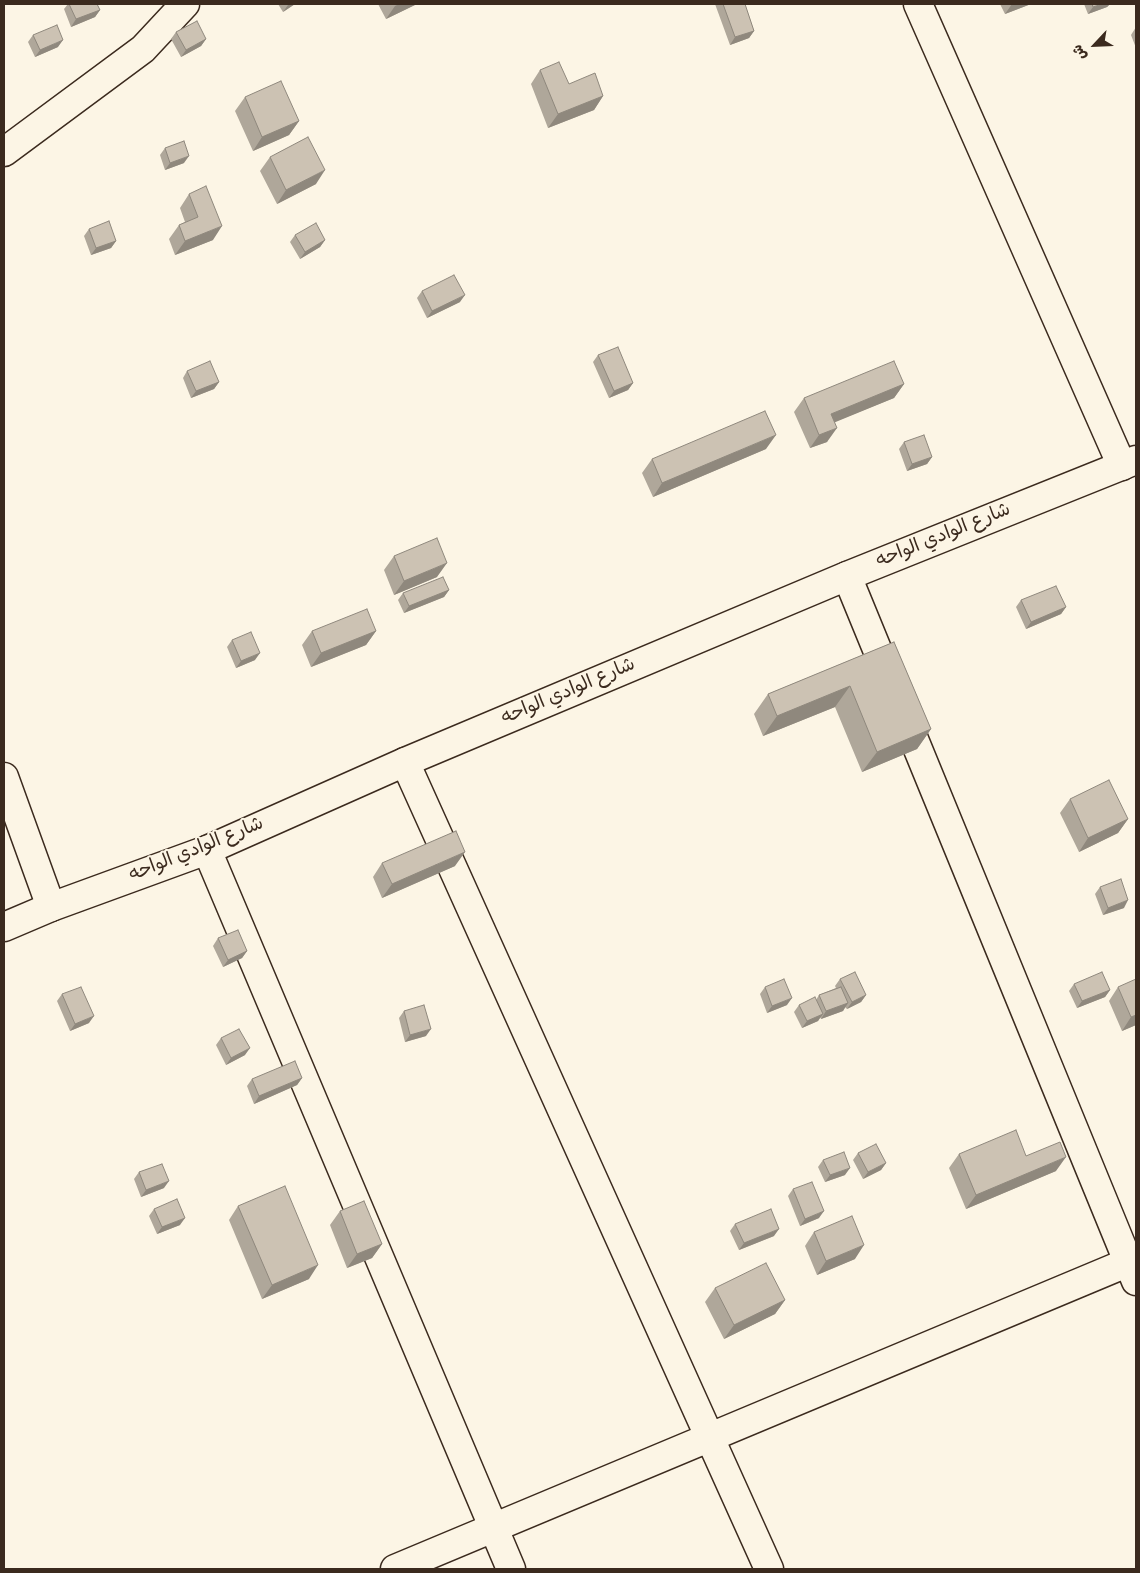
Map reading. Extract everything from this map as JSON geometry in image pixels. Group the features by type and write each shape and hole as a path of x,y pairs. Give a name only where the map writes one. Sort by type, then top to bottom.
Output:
{"street":[{"path":"4,152 143,49 185,4"},
{"path":"918,4 1129,463"},
{"name":"شارع الوادي الواحه","path":"4,927 51,907 207,850 405,762 848,576 1129,463"},
{"path":"395,1569 710,1437 1134,1267 848,576"},
{"path":"405,762 768,1569"},
{"path":"4,777 51,907"},
{"path":"207,850 511,1569"}],"building":[{"path":"69,4 97,4 100,10 76,19"},
{"path":"723,4 745,4 754,31 735,37"},
{"path":"197,21 206,39 186,50 176,32"},
{"path":"57,25 63,40 40,50 33,35"},
{"path":"559,62 569,84 595,73 603,96 558,114 540,70"},
{"path":"281,81 299,121 262,137 245,97"},
{"path":"308,137 325,170 286,190 270,157"},
{"path":"184,141 189,156 170,163 165,148"},
{"path":"206,186 222,226 185,241 179,225 198,217 189,194"},
{"path":"109,221 116,241 96,248 89,229"},
{"path":"316,223 325,240 305,252 295,235"},
{"path":"454,275 465,295 432,311 422,291"},
{"path":"618,347 633,383 614,391 598,355"},
{"path":"210,361 219,382 196,391 187,371"},
{"path":"894,361 904,384 831,414 837,428 819,435 804,398"},
{"path":"765,411 776,435 662,483 652,459"},
{"path":"924,435 932,457 912,464 904,442"},
{"path":"437,538 447,563 404,581 394,556"},
{"path":"443,577 449,590 409,606 403,593"},
{"path":"1056,586 1066,607 1031,622 1021,600"},
{"path":"367,609 376,631 321,653 312,631"},
{"path":"251,632 260,653 241,661 232,640"},
{"path":"894,642 931,729 877,752 850,686 777,716 768,694"},
{"path":"1109,780 1128,819 1088,838 1070,799"},
{"path":"456,831 465,852 392,884 382,863"},
{"path":"1121,879 1128,900 1108,908 1100,887"},
{"path":"238,930 247,951 228,960 218,938"},
{"path":"855,972 866,995 852,1002 840,979"},
{"path":"1102,972 1110,990 1082,1001 1074,984"},
{"path":"784,979 792,998 772,1006 765,987"},
{"path":"1136,979 1136,1015 1131,1017 1118,987"},
{"path":"81,987 94,1016 75,1024 62,994"},
{"path":"841,987 848,1003 826,1011 819,995"},
{"path":"815,997 823,1014 807,1021 799,1005"},
{"path":"424,1005 431,1029 410,1035 404,1011"},
{"path":"239,1029 250,1048 231,1058 221,1038"},
{"path":"295,1061 302,1078 259,1096 252,1079"},
{"path":"1016,1130 1026,1156 1060,1142 1066,1157 976,1195 959,1154"},
{"path":"876,1144 886,1163 868,1172 858,1153"},
{"path":"844,1152 850,1168 830,1175 823,1160"},
{"path":"162,1164 169,1181 146,1190 139,1172"},
{"path":"812,1182 824,1211 805,1219 793,1189"},
{"path":"285,1186 318,1265 272,1285 238,1206"},
{"path":"177,1199 185,1218 162,1227 154,1209"},
{"path":"364,1201 382,1244 357,1254 340,1211"},
{"path":"771,1209 779,1229 744,1243 735,1224"},
{"path":"852,1216 864,1245 826,1261 814,1232"},
{"path":"766,1263 785,1300 734,1325 715,1288"}]}
